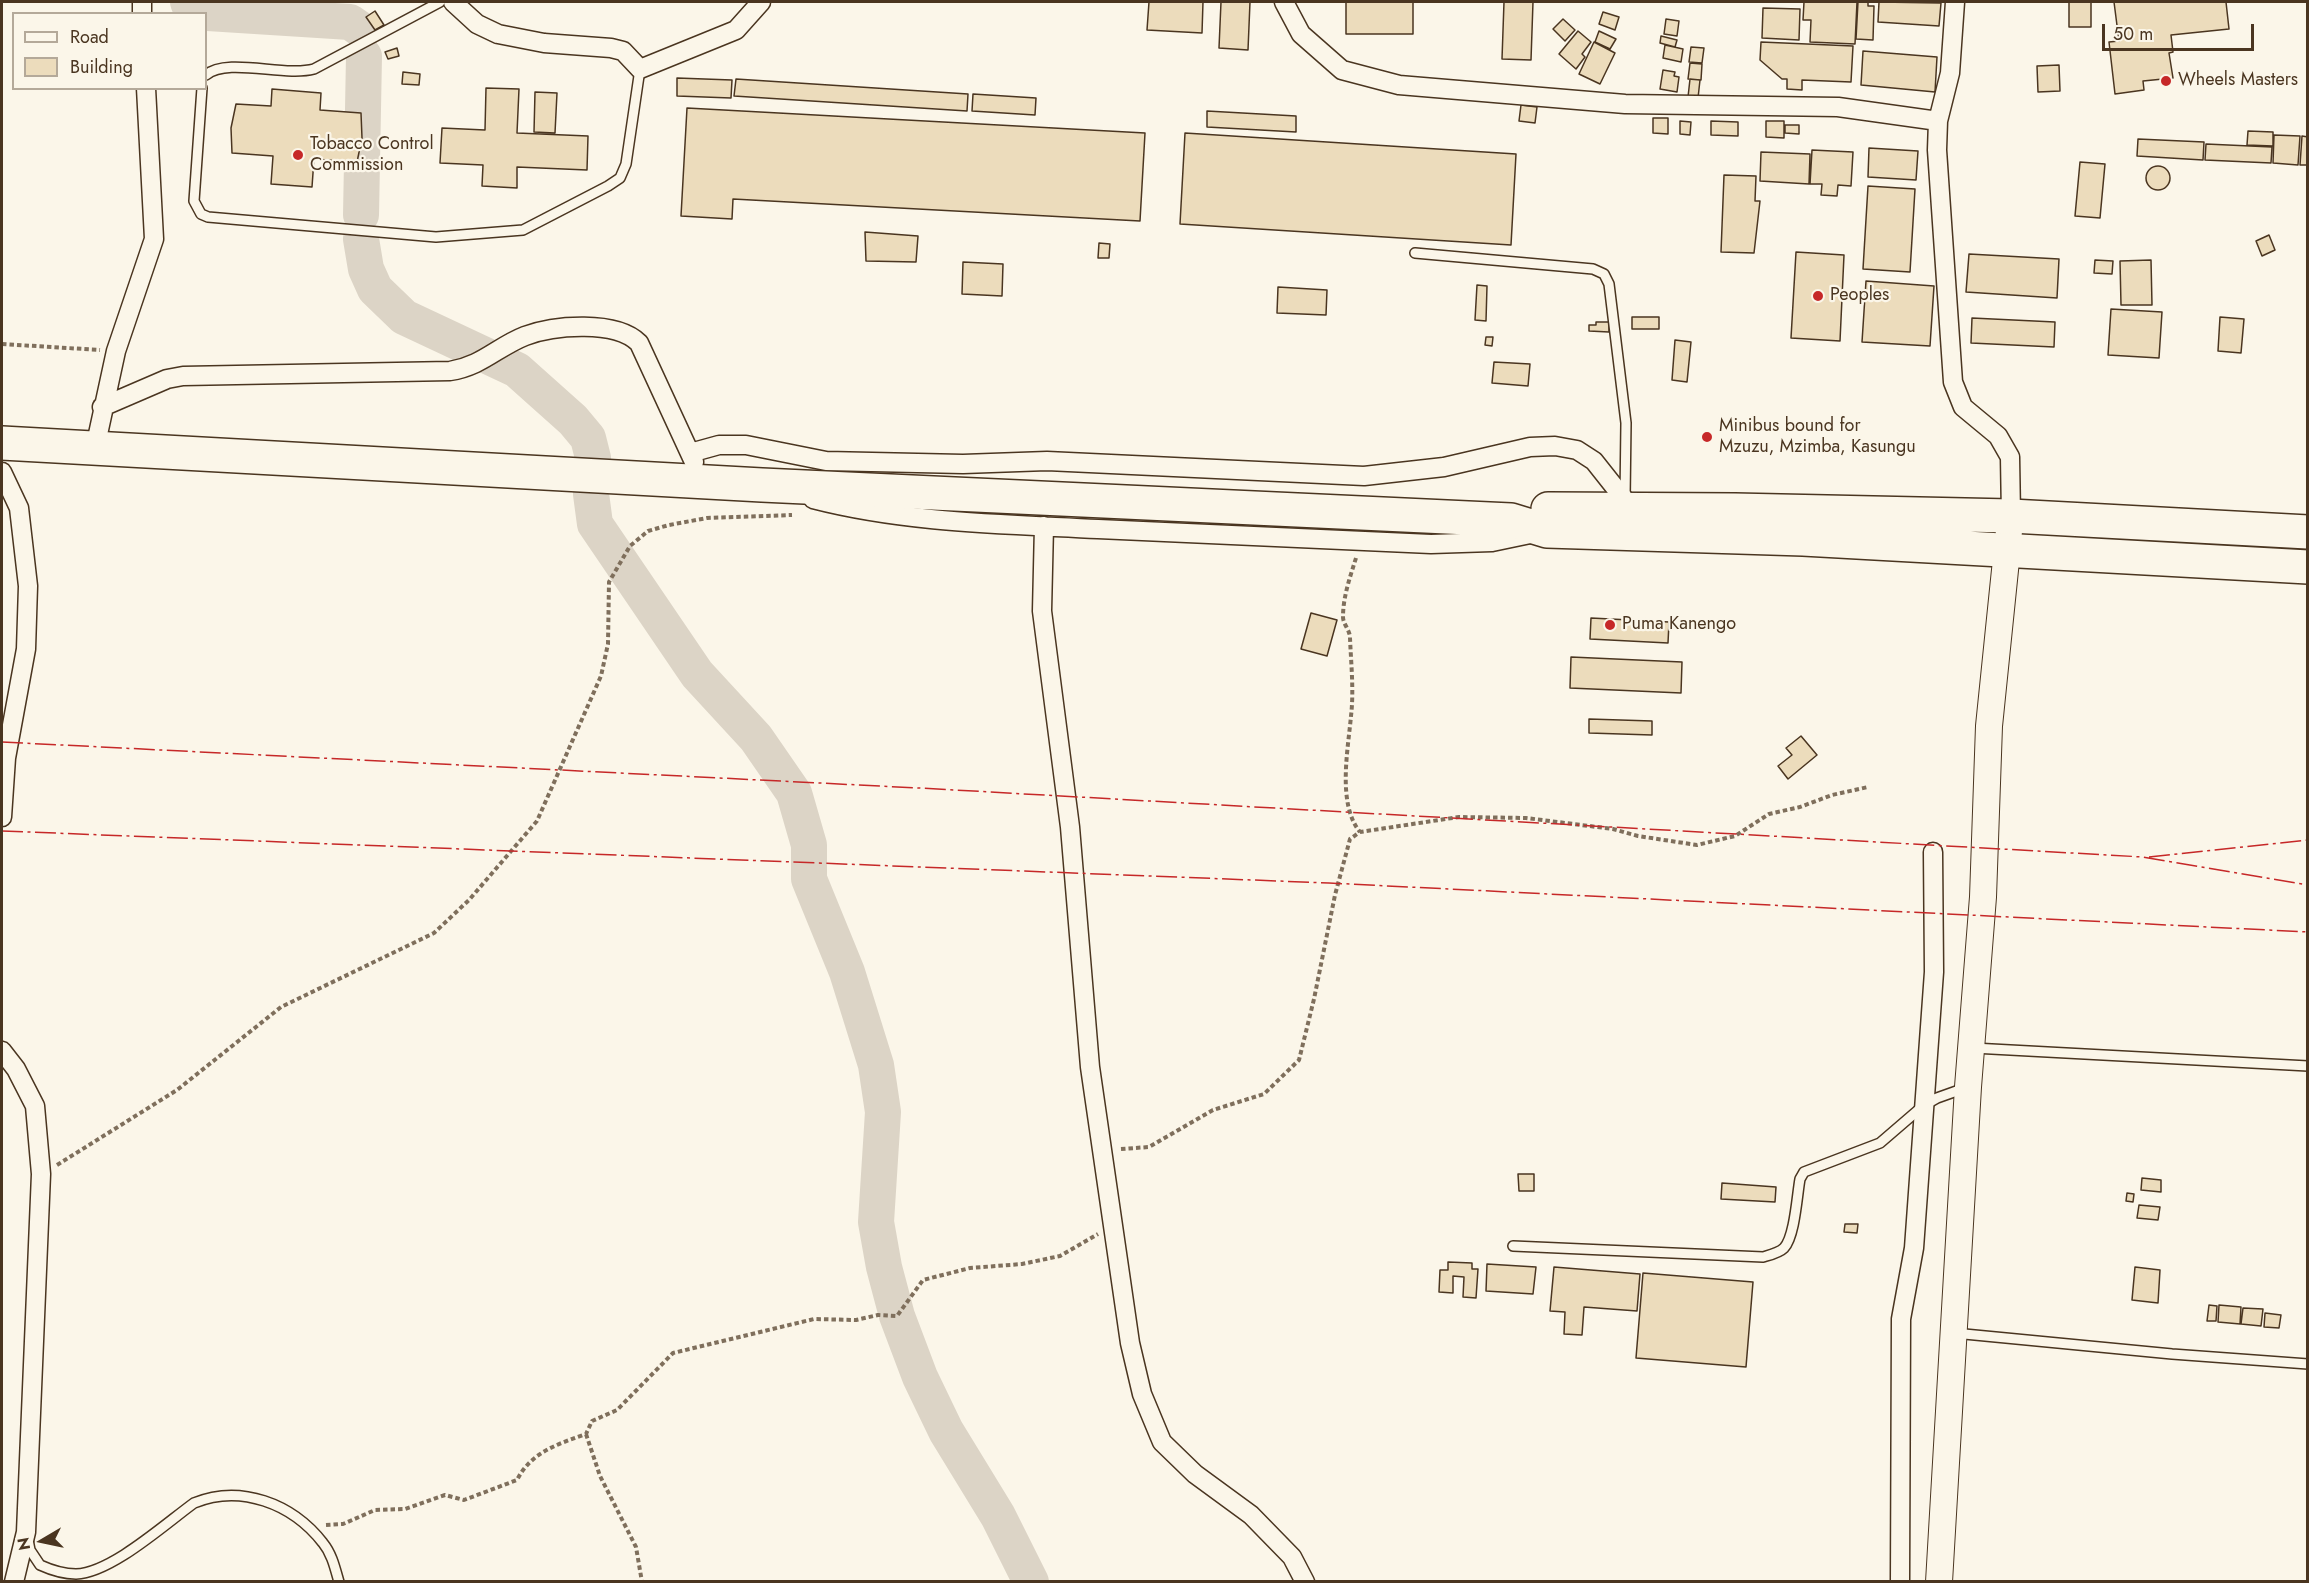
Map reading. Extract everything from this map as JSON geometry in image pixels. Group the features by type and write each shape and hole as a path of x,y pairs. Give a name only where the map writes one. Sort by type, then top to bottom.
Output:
{"highway":[{"path":"2,443 703,482 1511,520 1547,531 1803,539 2307,567"},
{"path":"1511,520 1545,509 1629,505 2011,516 2307,532"}],"main road":[{"path":"1939,1581 1952,1332 1983,897 1989,726 2011,516"}],"street":[{"path":"453,2 477,24 498,34 544,43 611,48 623,51 640,69 736,30 761,2"},
{"path":"1284,2 1300,34 1342,70 1399,85 1625,104 1838,107 1938,121"},
{"path":"1955,2 1950,74 1938,121 1937,150 1953,382 1963,407 1998,436 2010,457 2011,516"},
{"path":"96,448 102,407 116,351 133,294 154,239 146,90"},
{"path":"102,407 167,379 183,376 470,368 523,337 543,330 595,327 617,329 631,334 639,343 703,482"},
{"path":"690,453 719,445 746,446 826,461 963,465 1047,461 1364,476 1444,467 1530,447 1555,446 1577,450 1594,461 1629,505"},
{"path":"2,472 19,508 28,586 26,649 6,758 2,817"},
{"path":"762,485 858,510 939,520 1431,544 1492,542 1547,531"},
{"path":"1044,526 1042,611 1070,827 1090,1067 1115,1226 1130,1342 1142,1394 1162,1442 1195,1474 1251,1515 1292,1557 1305,1581"},
{"path":"1900,1581 1901,1319 1914,1248 1934,972 1933,852"},
{"path":"2,1051 16,1069 34,1106 41,1174 26,1532 24,1551 14,1581"}],"lane":[{"path":"207,74 220,67 293,73 314,69 440,2"},
{"path":"202,90 194,201 201,214 208,217 436,237 523,230 609,186 620,178 626,164 640,69"},
{"path":"1415,253 1593,269 1604,274 1609,284 1626,423 1629,505"},
{"path":"1971,1048 2307,1066"},
{"path":"1514,1246 1763,1257 1773,1254 1784,1249 1789,1239 1800,1179 1804,1172 1880,1143 1923,1106 1937,1098 1968,1087"},
{"path":"1952,1332 2172,1354 2307,1364"},
{"path":"26,1532 30,1550 40,1565 76,1574 94,1570 117,1558 194,1503 207,1498 240,1494 253,1496 290,1514 311,1531 330,1554 339,1581"}],"path":[{"path":"2,344 116,351"},
{"path":"41,1174 177,1090 282,1007 434,933 469,900 537,821 601,676 608,644 609,582 630,546 648,531 669,525 707,518 802,514"},
{"path":"1360,832 1352,822 1349,808 1346,752 1352,715 1350,634 1343,620 1346,593 1361,541"},
{"path":"1102,1150 1149,1147 1213,1110 1264,1094 1299,1060 1324,957 1335,895 1350,839 1360,832 1460,817 1526,818 1697,845 1735,836 1769,814 1800,807 1832,795 1868,788"},
{"path":"642,1581 636,1547 600,1476 586,1434 592,1421 617,1410 673,1353 814,1320 856,1320 878,1315 897,1316 923,1280 970,1268 1022,1264 1060,1256 1091,1237 1115,1226"},
{"path":"311,1531 321,1525 343,1524 375,1510 405,1509 445,1495 464,1500 517,1480 523,1467 546,1448 586,1434"}],"building":[{"path":"1149,2 1203,2 1202,33 1147,30"},
{"path":"1221,2 1250,2 1248,50 1219,48"},
{"path":"1346,2 1413,2 1413,34 1346,34"},
{"path":"1504,2 1533,2 1531,60 1502,59"},
{"path":"1804,2 1857,2 1855,44 1810,42 1811,20 1803,20"},
{"path":"1858,2 1868,2 1868,6 1874,6 1873,40 1856,39"},
{"path":"1879,2 1941,3 1939,26 1878,22"},
{"path":"2069,2 2091,2 2091,27 2069,27"},
{"path":"2114,2 2226,2 2229,29 2171,35 2173,52 2169,53 2173,78 2143,81 2144,90 2115,94 2109,42 2119,41"},
{"path":"1763,8 1800,9 1799,40 1762,38"},
{"path":"375,11 384,25 375,30 366,17"},
{"path":"1603,12 1619,17 1615,30 1599,24"},
{"path":"1563,19 1575,30 1565,41 1553,29"},
{"path":"1666,19 1679,21 1677,36 1664,34"},
{"path":"1578,31 1591,42 1582,54 1585,57 1576,69 1559,54"},
{"path":"1599,31 1616,39 1610,49 1595,42"},
{"path":"1661,36 1677,40 1675,47 1660,43"},
{"path":"1594,42 1615,53 1600,84 1579,74"},
{"path":"1761,42 1853,46 1851,82 1802,80 1802,90 1787,89 1787,79 1782,79 1760,60"},
{"path":"1665,45 1683,49 1681,62 1663,58"},
{"path":"1691,47 1704,48 1702,63 1689,62"},
{"path":"397,48 399,56 388,59 385,52"},
{"path":"1863,51 1937,57 1935,92 1861,85"},
{"path":"1690,63 1702,64 1701,80 1688,79"},
{"path":"2059,65 2060,91 2038,92 2037,66"},
{"path":"1663,70 1675,72 1674,76 1679,77 1677,92 1660,89"},
{"path":"403,72 420,74 419,85 402,84"},
{"path":"677,78 732,80 731,98 677,96"},
{"path":"736,79 968,94 967,111 734,96"},
{"path":"1690,79 1700,80 1698,98 1688,97"},
{"path":"486,88 519,89 517,133 588,136 587,170 517,167 517,188 482,186 483,165 440,163 442,128 485,130"},
{"path":"272,89 321,93 320,110 361,113 362,138 357,162 314,159 312,187 271,184 273,156 232,153 231,128 236,104 271,106"},
{"path":"535,92 557,93 555,133 534,132"},
{"path":"973,94 1036,98 1035,115 972,111"},
{"path":"1521,105 1537,107 1535,123 1519,121"},
{"path":"687,108 1145,133 1140,221 733,199 732,219 681,216"},
{"path":"1207,111 1296,116 1296,132 1207,127"},
{"path":"1653,118 1668,118 1668,134 1653,133"},
{"path":"1680,121 1691,122 1690,135 1680,134"},
{"path":"1711,121 1738,122 1738,136 1711,135"},
{"path":"1766,121 1784,121 1784,138 1766,137"},
{"path":"1785,125 1799,125 1799,134 1785,133"},
{"path":"2248,131 2273,132 2273,146 2247,145"},
{"path":"1185,133 1516,154 1511,245 1180,224"},
{"path":"2274,135 2300,136 2298,165 2273,163"},
{"path":"2302,136 2308,137 2308,165 2300,165"},
{"path":"2138,139 2204,142 2203,160 2137,156"},
{"path":"2206,144 2272,147 2271,163 2205,160"},
{"path":"1869,148 1918,151 1916,180 1868,177"},
{"path":"1812,150 1853,152 1851,186 1838,185 1837,196 1821,195 1822,184 1810,184"},
{"path":"1761,152 1810,154 1809,184 1760,181"},
{"path":"2080,162 2105,164 2100,218 2075,216"},
{"path":"2158,166 2166,170 2170,178 2166,186 2158,190 2150,186 2146,178 2150,170"},
{"path":"1724,175 1756,176 1755,201 1760,201 1754,253 1721,252"},
{"path":"1868,186 1915,189 1910,272 1863,269"},
{"path":"865,232 918,236 916,262 866,261"},
{"path":"2269,235 2275,250 2262,256 2256,241"},
{"path":"1099,243 1110,244 1109,258 1098,258"},
{"name":"Peoples","path":"1796,252 1844,255 1840,341 1791,338"},
{"path":"1969,254 2059,259 2057,298 1966,292"},
{"path":"2095,260 2113,261 2112,274 2094,273"},
{"path":"2151,260 2152,305 2121,305 2120,261"},
{"path":"963,262 1003,264 1002,296 962,294"},
{"path":"1866,281 1934,286 1930,346 1862,342"},
{"path":"1477,285 1487,286 1486,321 1475,320"},
{"path":"1278,287 1327,290 1326,315 1277,313"},
{"path":"2111,309 2162,312 2159,358 2108,355"},
{"path":"1632,317 1659,317 1659,329 1632,329"},
{"path":"2220,317 2244,319 2241,353 2218,351"},
{"path":"1972,318 2055,322 2054,347 1971,343"},
{"path":"1596,322 1609,322 1609,332 1589,331 1589,325 1596,325"},
{"path":"1486,337 1493,337 1492,346 1485,345"},
{"path":"1675,340 1691,342 1687,382 1672,380"},
{"path":"1494,362 1530,364 1528,386 1492,383"},
{"path":"1311,613 1337,620 1327,656 1301,649"},
{"path":"1591,618 1669,622 1668,643 1590,639"},
{"path":"1571,657 1682,662 1681,693 1570,688"},
{"path":"1589,719 1652,721 1652,735 1589,733"},
{"path":"1801,736 1817,755 1788,779 1778,766 1792,755 1786,748"},
{"path":"1518,1174 1534,1174 1534,1191 1519,1191"},
{"path":"2142,1178 2161,1180 2161,1192 2141,1190"},
{"path":"1722,1183 1776,1187 1775,1202 1721,1199"},
{"path":"2127,1193 2134,1194 2133,1202 2126,1201"},
{"path":"2139,1205 2160,1207 2158,1220 2137,1218"},
{"path":"1845,1224 1858,1224 1857,1233 1844,1232"},
{"path":"1448,1262 1472,1263 1472,1269 1478,1269 1476,1298 1463,1297 1464,1277 1453,1276 1453,1293 1439,1292 1440,1270 1448,1270"},
{"path":"1487,1264 1536,1267 1533,1294 1486,1291"},
{"path":"1554,1267 1640,1274 1637,1311 1584,1307 1582,1335 1564,1334 1565,1312 1550,1311"},
{"path":"2135,1267 2160,1270 2158,1303 2132,1300"},
{"path":"1643,1273 1753,1282 1746,1367 1636,1358"},
{"path":"2209,1305 2217,1306 2216,1321 2207,1321"},
{"path":"2219,1305 2241,1307 2240,1324 2218,1322"},
{"path":"2243,1308 2263,1309 2261,1326 2241,1324"},
{"path":"2265,1313 2281,1315 2279,1328 2264,1327"}],"waterway":[{"path":"188,2 192,12"},
{"path":"207,13 350,22 363,31"},
{"path":"361,215 364,56"},
{"path":"361,239 366,269 375,289 404,317 517,370 573,420 588,438 593,458"},
{"path":"591,494 595,524 697,674 756,738 794,793 809,845 809,879 847,972 876,1065 883,1112 876,1222 884,1267 897,1316 920,1377 946,1431 998,1516 1031,1582"}],"power":[{"path":"2,742 919,788 2143,857 2308,885"},
{"path":"2,831 1329,883 2308,932"},
{"path":"2149,857 2308,840"}],"place":[{"name":"Wheels Masters","path":"2166,81"},
{"name":"Tobacco Control Commission","path":"298,155"},
{"name":"Peoples","path":"1818,296"},
{"name":"Minibus bound for Mzuzu, Mzimba, Kasungu","path":"1707,437"},
{"name":"Puma Kanengo","path":"1610,625"}]}
